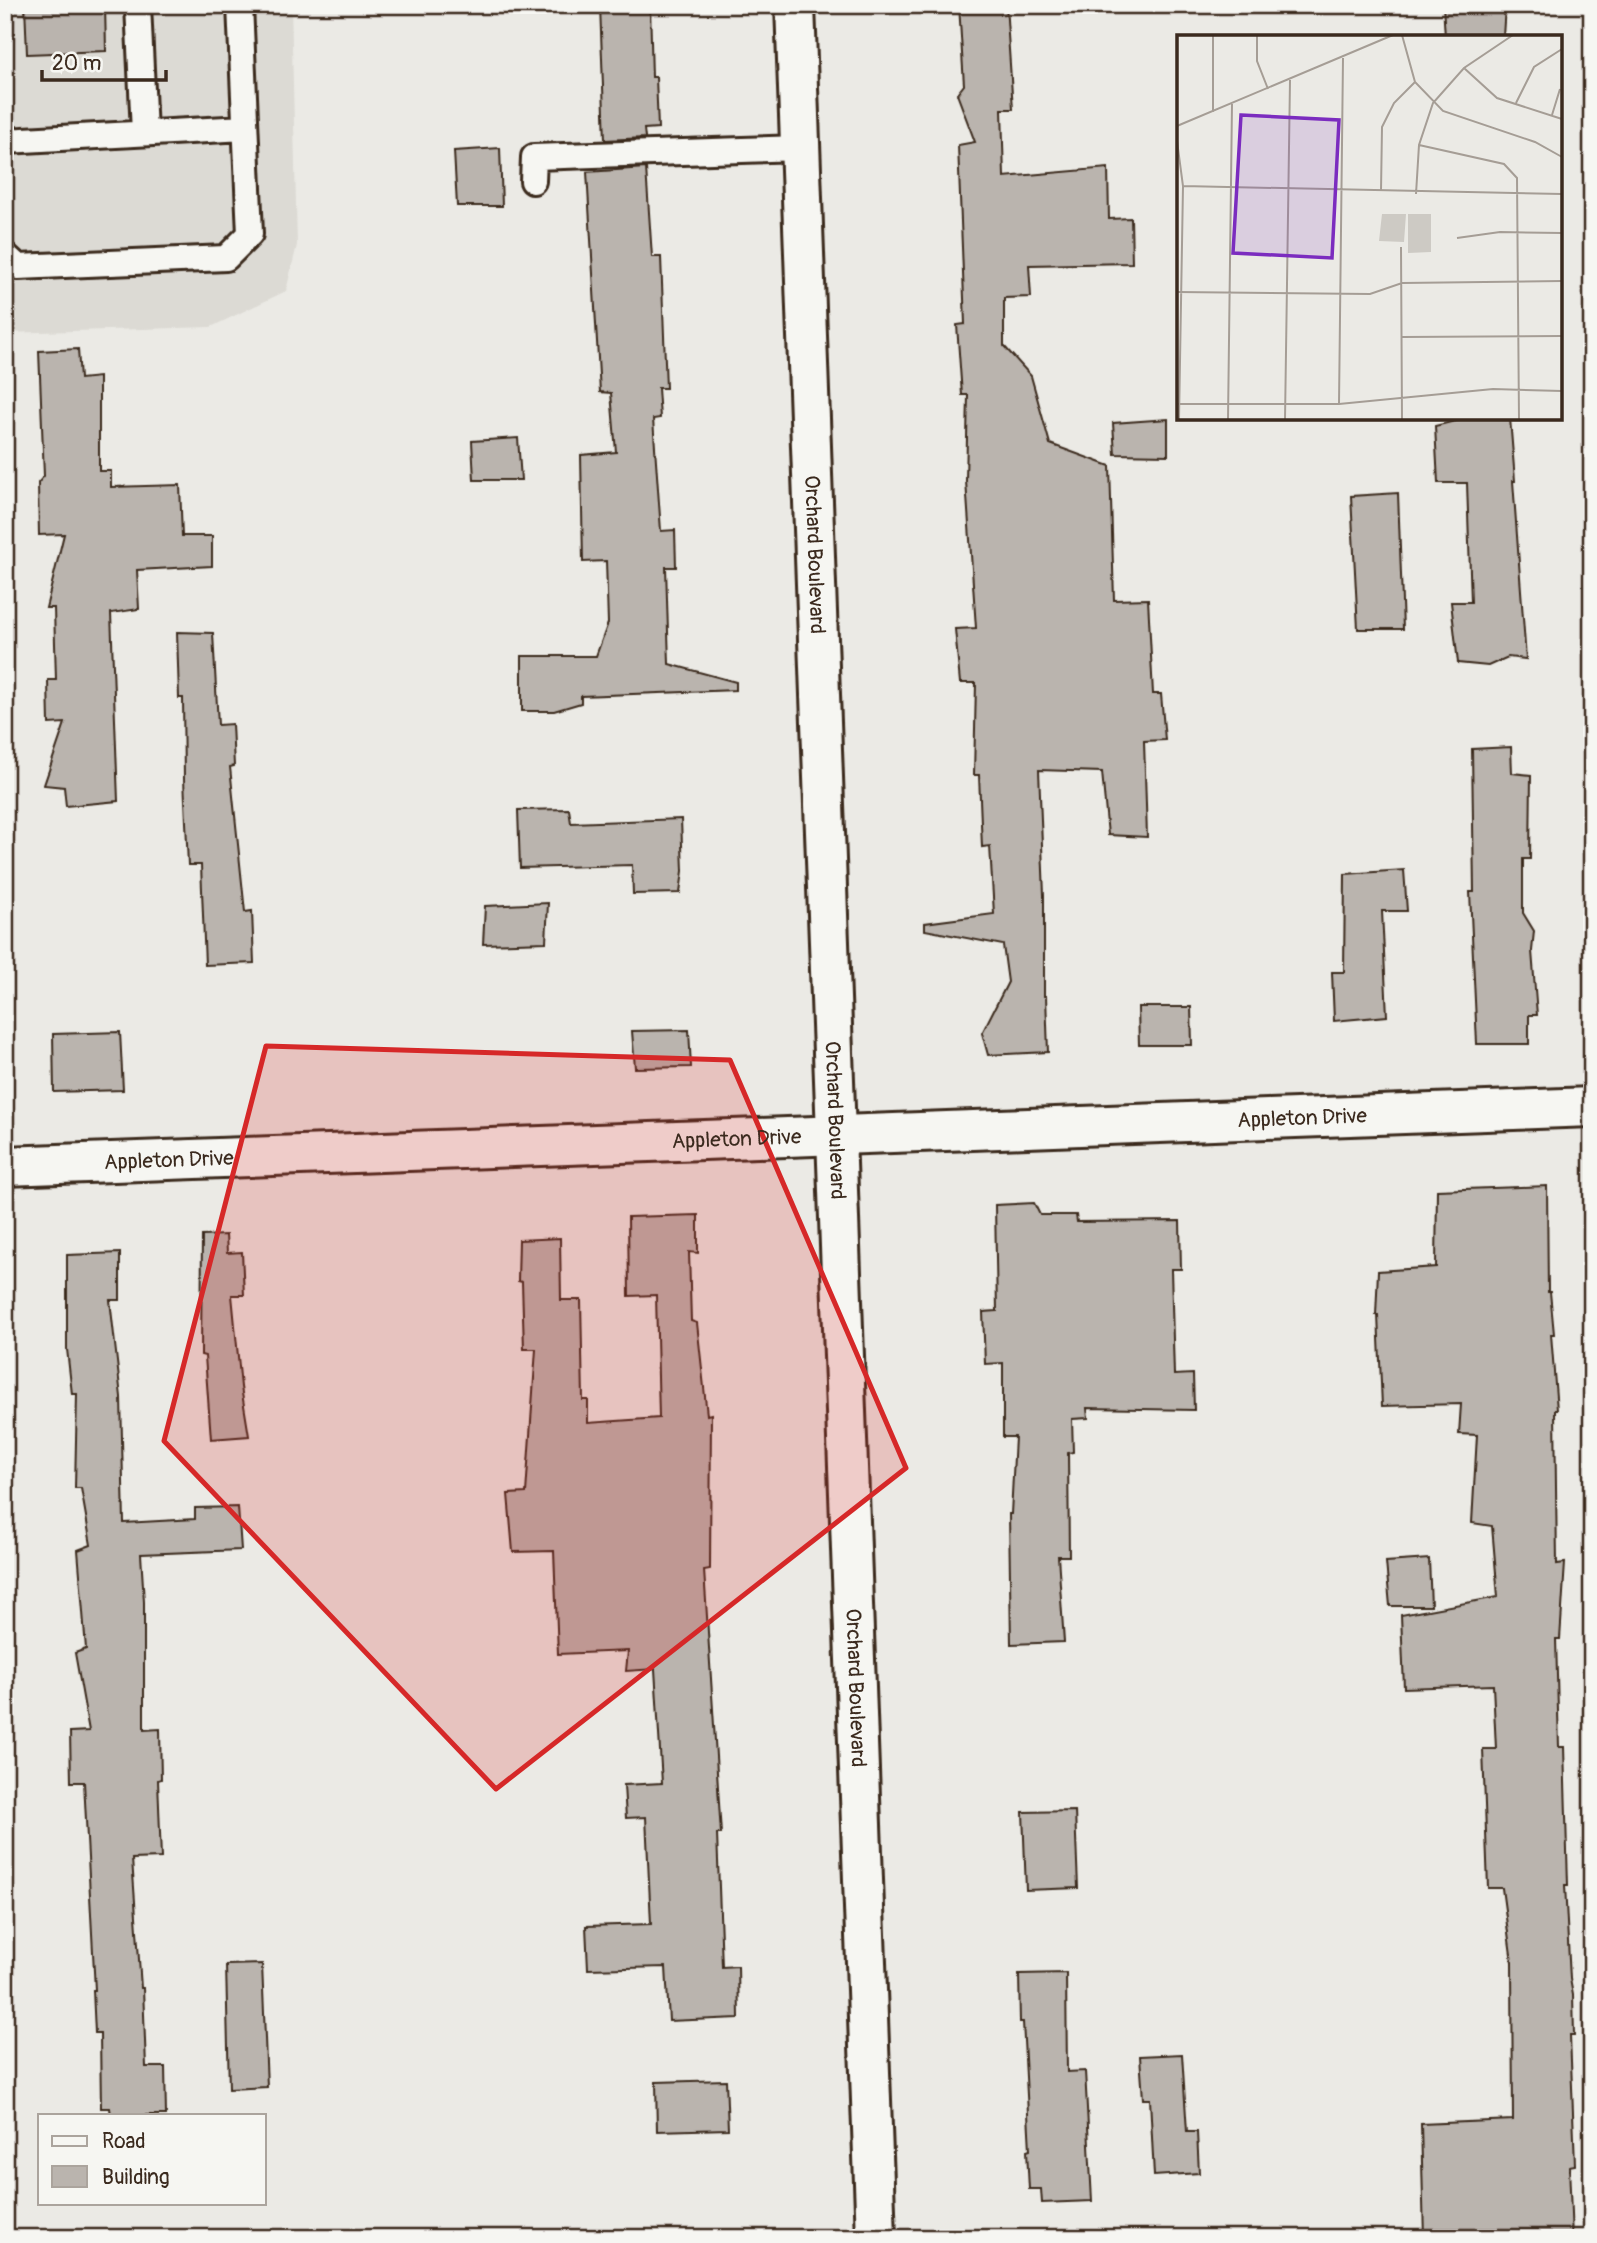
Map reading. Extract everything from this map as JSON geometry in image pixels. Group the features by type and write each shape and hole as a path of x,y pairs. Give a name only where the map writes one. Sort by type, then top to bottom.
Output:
{"street":[{"name":"Orchard Boulevard","path":"795,5 876,2238"},
{"name":"Appleton Drive","path":"5,1166 1592,1107"}],"lane":[{"path":"138,5 144,133"},
{"path":"5,256 18,267 226,258 250,234 240,5"},
{"path":"5,141 245,128"},
{"path":"533,181 534,156 800,148"}],"highlighted area":[{"path":"266,1046 730,1060 906,1468 496,1789 164,1441"}],"shaded area":[{"path":"5,5 291,5 297,245 286,291 211,327 5,333"}],"building":[{"path":"25,5 105,5 106,51 27,54"},
{"path":"600,5 650,5 652,77 656,77 658,128 644,129 645,138 605,140"},
{"path":"959,5 1006,5 1013,109 1002,109 1004,177 1108,168 1109,219 1131,218 1132,263 1029,265 1031,297 1004,298 1004,346 1031,376 1050,444 1110,466 1114,600 1148,599 1153,694 1161,694 1165,740 1144,741 1147,837 1108,835 1102,772 1039,770 1044,895 1044,996 1048,1052 988,1055 982,1033 1008,982 1003,945 925,930 925,923 994,914 990,846 982,847 979,775 974,775 976,683 960,683 955,629 976,628 966,481 968,395 962,395 957,325 965,324 958,145 975,142 957,94 964,85"},
{"path":"1443,5 1505,5 1503,35 1445,35"},
{"path":"500,148 502,206 457,206 454,151"},
{"path":"646,168 652,257 661,257 666,388 658,388 660,418 653,419 661,531 675,530 676,567 666,567 669,664 736,682 736,690 581,696 581,703 554,711 522,711 522,656 596,656 608,623 606,561 583,562 581,455 616,452 611,393 600,392 587,172"},
{"path":"78,349 80,379 99,377 99,471 111,471 111,487 180,485 182,536 212,536 212,566 137,570 139,609 111,613 118,801 66,806 64,787 44,785 65,723 49,724 48,680 56,680 54,608 46,608 64,534 39,535 38,483 44,476 39,351"},
{"path":"1168,419 1168,455 1115,454 1113,423"},
{"path":"1459,420 1510,420 1526,659 1508,657 1488,666 1458,663 1451,602 1471,602 1467,483 1438,483 1435,426"},
{"path":"518,438 521,480 474,480 472,441"},
{"path":"1398,493 1403,629 1358,629 1351,496"},
{"path":"177,632 213,633 218,725 232,724 234,766 230,767 245,912 252,911 254,963 205,965 201,865 188,865 183,698 179,698"},
{"path":"1511,747 1512,773 1531,775 1530,859 1523,859 1523,913 1534,931 1532,951 1537,1015 1529,1015 1529,1044 1477,1044 1470,892 1474,892 1472,749"},
{"path":"569,809 571,823 681,819 683,871 680,893 633,894 632,865 520,868 518,810"},
{"path":"1404,870 1407,911 1382,911 1387,1016 1334,1021 1332,972 1344,972 1345,874"},
{"path":"548,903 546,942 483,944 485,906"},
{"path":"1138,1007 1191,1007 1192,1045 1139,1045"},
{"path":"689,1030 691,1067 635,1068 632,1031"},
{"path":"120,1032 123,1090 54,1092 53,1034"},
{"path":"1547,1186 1548,1292 1554,1334 1551,1334 1557,1410 1557,1564 1565,1563 1560,1639 1556,1639 1559,1747 1564,1747 1568,1885 1565,1885 1573,1995 1574,2035 1570,2035 1575,2165 1569,2166 1572,2238 1517,2238 1516,2233 1424,2238 1421,2124 1513,2120 1512,1962 1502,1888 1488,1888 1483,1749 1496,1749 1493,1685 1404,1688 1401,1615 1498,1597 1492,1526 1472,1523 1477,1435 1459,1434 1461,1404 1382,1406 1376,1315 1378,1271 1436,1267 1437,1190"},
{"path":"1034,1203 1040,1215 1076,1215 1077,1222 1180,1221 1181,1269 1171,1269 1174,1375 1193,1374 1194,1410 1087,1408 1088,1418 1072,1419 1073,1452 1068,1453 1069,1556 1058,1556 1064,1642 1011,1644 1009,1514 1015,1437 1003,1437 1003,1363 985,1364 983,1312 997,1311 995,1205"},
{"path":"698,1215 698,1253 689,1252 691,1321 697,1323 707,1415 711,1414 710,1569 704,1570 721,1834 717,1834 722,1967 738,1966 739,2018 669,2021 666,1967 588,1969 586,1926 651,1924 646,1817 626,1818 624,1785 662,1783 655,1669 626,1671 628,1651 558,1654 554,1551 513,1552 508,1494 526,1493 536,1349 524,1349 522,1282 518,1281 519,1240 560,1238 561,1300 581,1300 583,1400 588,1400 588,1423 659,1418 656,1295 629,1296 628,1217"},
{"path":"226,1235 227,1253 242,1252 244,1295 232,1295 249,1436 211,1439 205,1356 201,1355 202,1236"},
{"path":"120,1253 120,1300 110,1300 121,1397 124,1523 195,1519 195,1508 238,1507 241,1550 141,1554 144,1602 144,1730 160,1729 161,1779 158,1780 161,1858 132,1859 143,1988 146,2067 165,2067 166,2114 111,2114 110,2108 101,2108 100,2033 95,2033 84,1782 71,1782 70,1732 89,1731 75,1653 86,1649 78,1550 91,1545 81,1488 75,1488 77,1394 72,1394 67,1349 67,1255"},
{"path":"1429,1559 1431,1606 1390,1606 1386,1562"},
{"path":"1075,1811 1078,1888 1026,1890 1023,1812"},
{"path":"262,1964 267,2087 229,2089 226,1965"},
{"path":"1066,1973 1067,2072 1085,2071 1092,2201 1042,2203 1041,2189 1029,2189 1027,2151 1030,2150 1019,1974"},
{"path":"1182,2054 1187,2132 1197,2132 1199,2173 1154,2176 1150,2099 1143,2099 1140,2056"},
{"path":"726,2080 728,2129 657,2131 656,2082"}]}
